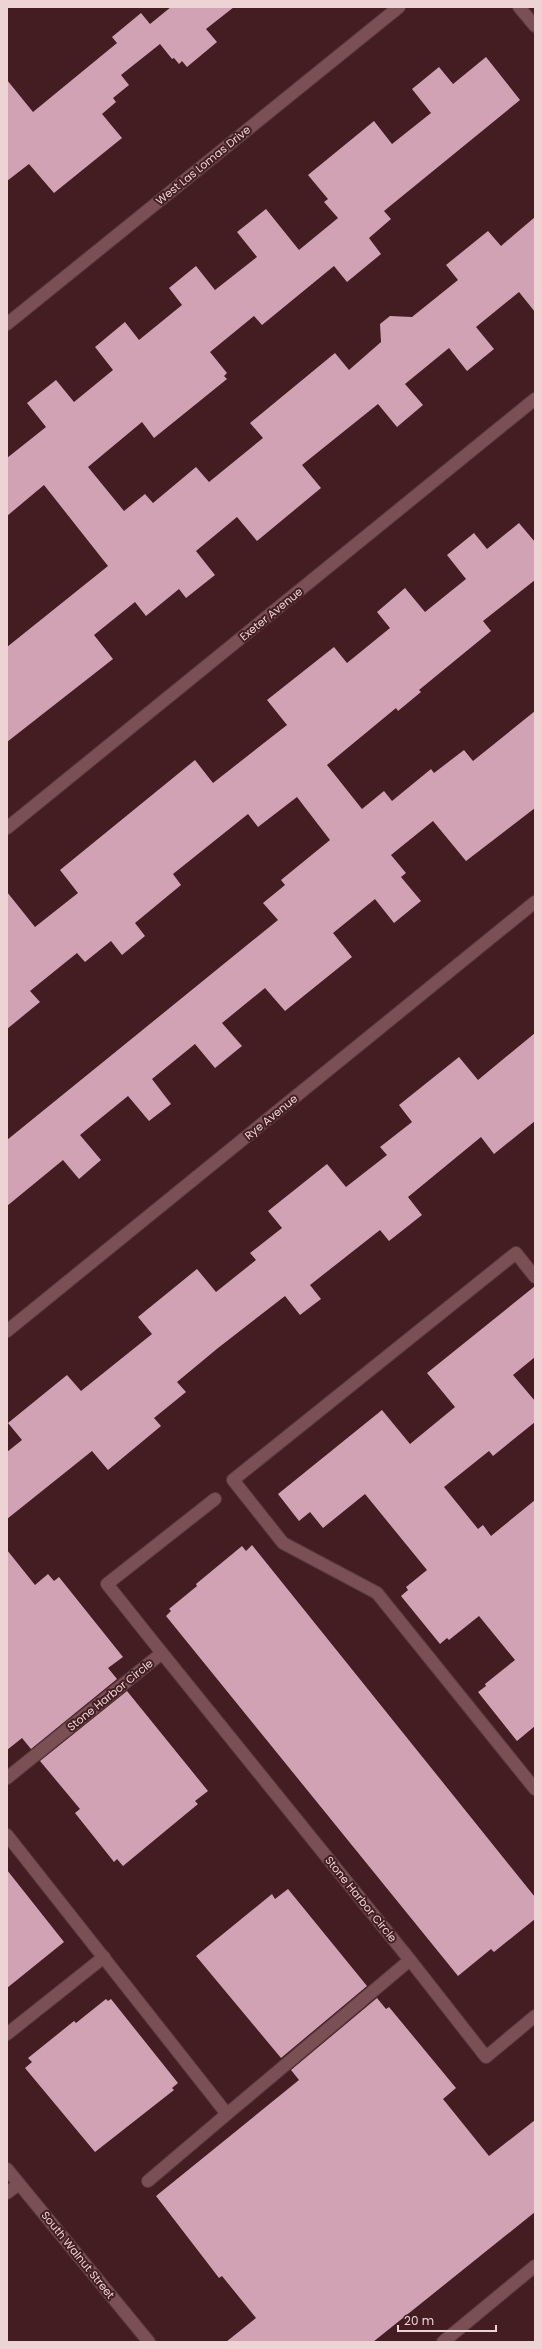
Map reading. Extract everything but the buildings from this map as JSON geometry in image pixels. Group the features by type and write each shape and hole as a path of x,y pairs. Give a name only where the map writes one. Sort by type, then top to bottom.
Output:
{"street":[{"name":"West Las Lomas Drive","path":"7,324 399,7"},
{"path":"519,7 535,26"},
{"name":"Exeter Avenue","path":"7,828 535,399"},
{"name":"Rye Avenue","path":"7,1331 535,902"},
{"path":"535,1277 516,1253 233,1480 283,1543 377,1593 535,1789"},
{"path":"162,1653 107,1584 216,1499"},
{"name":"Stone Harbor Circle","path":"7,1778 162,1653 410,1960 486,2057 535,2016"},
{"path":"7,1835 104,1956 227,2114"},
{"path":"7,2034 104,1956"},
{"path":"148,2181 410,1960"},
{"name":"South Walnut Street","path":"7,2169 149,2342"},
{"path":"7,2193 19,2184"},
{"path":"443,2342 535,2266"}]}
